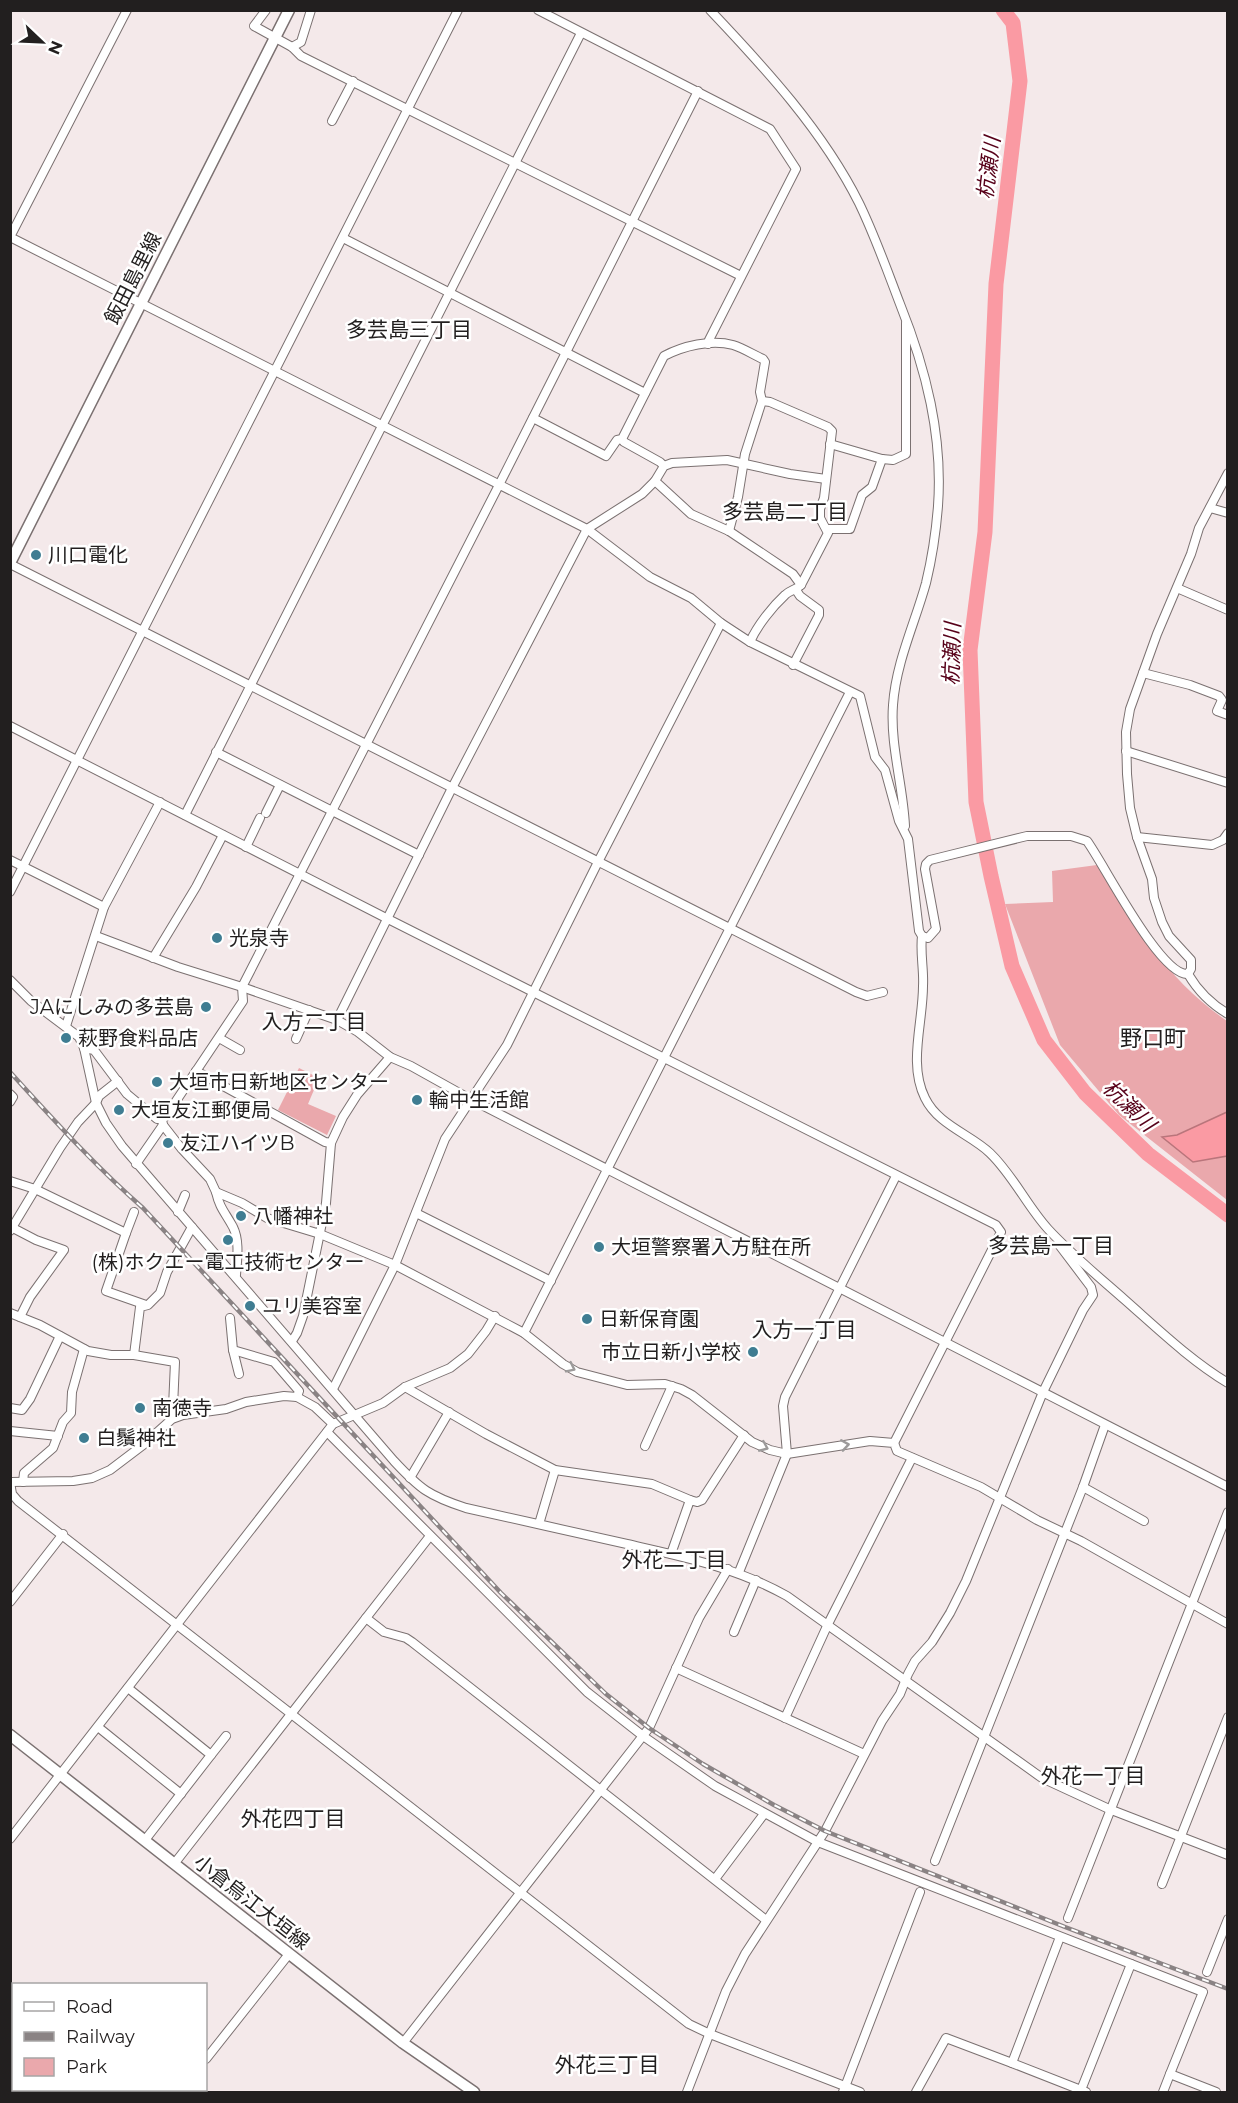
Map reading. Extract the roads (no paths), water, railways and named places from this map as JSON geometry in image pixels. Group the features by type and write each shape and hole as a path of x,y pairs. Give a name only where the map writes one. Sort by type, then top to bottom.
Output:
{"main road":[{"name":"飯田島里線","path":"10,563 289,10"},
{"name":"小倉烏江大垣線","path":"10,1735 403,2043 474,2092"}],"street":[{"path":"127,10 10,237 587,529 650,577 691,598 750,642 860,696 875,757 885,770 899,821 905,830"},
{"path":"266,10 254,26 292,47 301,56 741,276"},
{"path":"292,47 301,42 311,10"},
{"path":"10,892 458,10"},
{"path":"538,10 770,129 796,169 708,344"},
{"path":"687,2092 726,1991 766,1920 818,1842 915,1661 932,1642 950,1613 966,1581 1043,1392 1083,1310 1093,1295 1090,1287 992,1155 975,1140 937,1116 926,1100 918,1079 916,1061 924,985 922,936 919,931 908,857 908,839 894,739 893,705 898,668 926,583 933,549 938,505 934,415 923,368 906,320 858,202 827,151 788,96 710,10"},
{"path":"185,815 581,33"},
{"path":"332,121 352,81"},
{"path":"136,1164 243,1001 242,987 698,92"},
{"path":"343,238 645,393"},
{"path":"830,444 882,459 893,460 906,454 906,320"},
{"path":"533,418 606,456 617,440 622,439 664,356 678,349 708,344 734,345 763,359 765,362 760,392 762,401 745,454 738,497 729,531"},
{"path":"750,642 775,606 788,592 798,587 828,533 820,518 820,509 824,498 831,431 828,427 770,402 762,401"},
{"path":"622,439 664,466"},
{"path":"827,529 850,529 862,495 872,487 882,459"},
{"path":"337,1020 452,788 587,529 642,494 655,481 664,466 672,463 728,460 790,474 826,479"},
{"path":"1188,974 1191,969 1191,960 1169,936 1162,922 1154,898 1152,879 1137,837 1130,808 1126,732 1130,709 1157,634 1191,554 1199,528 1227,473"},
{"path":"655,481 691,514 729,531 793,574 800,596 819,610 819,615 794,665"},
{"path":"1210,508 1227,513"},
{"path":"10,563 856,992 867,996 883,992"},
{"path":"1177,588 1227,610"},
{"path":"333,1389 395,1265 446,1139 507,1045 721,622"},
{"path":"1143,673 1190,685 1219,696 1222,700 1217,711 1227,715"},
{"path":"524,1333 850,692"},
{"path":"10,726 996,1225 1001,1232 894,1443 897,1451 981,1487 1227,1624"},
{"path":"1126,751 1227,783"},
{"path":"216,752 419,855"},
{"path":"246,847 280,785"},
{"path":"66,1026 104,907 160,802"},
{"path":"1137,837 1212,845 1223,840 1227,833"},
{"path":"153,958 196,887 223,835"},
{"path":"922,936 928,938 936,929 926,864 930,860 1027,836 1071,836 1087,841 1110,882 1148,939 1176,971 1188,974 1197,989 1227,1014"},
{"path":"10,860 104,907"},
{"path":"96,936 153,958 337,1020 358,1032 390,1058 411,1066 472,1100 609,1168 1227,1487"},
{"path":"10,980 31,1001 79,1037 84,1048 96,1103 106,1123 136,1164 236,1275 410,1478 423,1490 441,1500 466,1508 671,1554 739,1572 787,1596 1042,1778 1109,1809 1227,1855"},
{"path":"296,1039 309,1010"},
{"path":"219,1038 240,1050"},
{"path":"84,1048 94,1050 127,1094 162,1122 181,1148 210,1179 220,1208 234,1228 237,1240 236,1275"},
{"path":"292,1341 303,1316 320,1234 326,1203 331,1143 343,1117 357,1095 390,1058"},
{"path":"196,1071 325,1142 331,1143"},
{"path":"20,1317 30,1297 64,1250 12,1229 78,1122 96,1103 99,1096 118,1081"},
{"path":"10,1094 13,1097 10,1102"},
{"path":"739,1572 787,1454 783,1407 785,1397 896,1176"},
{"path":"10,1181 36,1189 126,1233"},
{"path":"216,1192 242,1203 267,1218 320,1234 395,1265 524,1333 563,1364 577,1372 627,1385 665,1384 692,1395 744,1435 770,1450 787,1454 870,1441 894,1443"},
{"path":"178,1212 185,1195"},
{"path":"134,1212 106,1291 148,1305"},
{"path":"416,1213 551,1281"},
{"path":"134,1355 140,1307 148,1305 160,1293 171,1264 192,1227"},
{"path":"1048,1229 1148,1321 1227,1383"},
{"path":"10,1313 84,1349 111,1355 134,1355 175,1362 173,1407 176,1417"},
{"path":"10,1839 333,1424 382,1403 405,1386 450,1368 468,1354 495,1316"},
{"path":"230,1318 233,1350 239,1374"},
{"path":"10,1408 22,1410 30,1399 60,1336"},
{"path":"23,1482 24,1473 53,1448 63,1422 71,1413 72,1392 84,1349"},
{"path":"233,1350 274,1362 299,1391 297,1397"},
{"path":"405,1386 449,1413 555,1470 652,1484 697,1502 702,1500 744,1435"},
{"path":"645,1446 672,1386"},
{"path":"333,1424 315,1407 297,1397 284,1396 176,1417 110,1470 92,1478 73,1481 11,1482 12,1494 18,1501 689,2024 844,2090 860,2092"},
{"path":"410,1478 449,1413"},
{"path":"935,1861 1083,1487 1105,1425"},
{"path":"10,1431 58,1436"},
{"path":"327,1432 586,1692 643,1736 715,1786 818,1842 1203,1992 1163,2092"},
{"path":"785,1718 828,1624 912,1458"},
{"path":"538,1524 555,1470"},
{"path":"1083,1487 1144,1521"},
{"path":"671,1554 690,1500"},
{"path":"1068,1918 1227,1512"},
{"path":"10,1602 63,1534"},
{"path":"174,1864 430,1536"},
{"path":"403,2043 649,1728 699,1618 728,1569"},
{"path":"734,1632 756,1580"},
{"path":"366,1618 384,1632 412,1642 766,1920"},
{"path":"676,1668 864,1754"},
{"path":"128,1688 211,1755"},
{"path":"1162,1884 1227,1717"},
{"path":"98,1727 180,1794"},
{"path":"144,1840 226,1736"},
{"path":"716,1879 764,1814"},
{"path":"844,2090 920,1892"},
{"path":"1207,1972 1227,1919"},
{"path":"1012,2063 1060,1937"},
{"path":"207,2058 289,1954"},
{"path":"916,2092 946,2038 1077,2090 1131,1964"},
{"path":"1170,2074 1216,2092"}],"waterway":[{"name":"杭瀬川","path":"1003,10 1013,23 1020,81 996,284 985,532 970,650 976,802 1012,966 1044,1040 1085,1093 1148,1154 1228,1215"}],"railway":[{"path":"10,1072 91,1159 143,1208 501,1593 606,1694 649,1728 703,1764 825,1831 1228,1989"}],"place":[{"name":"川口電化","path":"36,555"},
{"name":"光泉寺","path":"217,938"},
{"name":"JAにしみの多芸島","path":"206,1007"},
{"name":"萩野食料品店","path":"66,1038"},
{"name":"大垣市日新地区センター","path":"157,1082"},
{"name":"輪中生活館","path":"417,1100"},
{"name":"大垣友江郵便局","path":"119,1110"},
{"name":"友江ハイツB","path":"168,1143"},
{"name":"八幡神社","path":"241,1216"},
{"name":"(株)ホクエー電工技術センター","path":"228,1240"},
{"name":"大垣警察署入方駐在所","path":"599,1247"},
{"name":"ユリ美容室","path":"250,1306"},
{"name":"日新保育園","path":"587,1319"},
{"name":"市立日新小学校","path":"753,1352"},
{"name":"南徳寺","path":"140,1408"},
{"name":"白鬚神社","path":"84,1438"}],"district":[{"name":"多芸島三丁目","path":"409,330"},
{"name":"多芸島二丁目","path":"785,512"},
{"name":"入方二丁目","path":"314,1022"},
{"name":"野口町","path":"1153,1038"},
{"name":"多芸島一丁目","path":"1051,1246"},
{"name":"入方一丁目","path":"804,1330"},
{"name":"外花二丁目","path":"674,1560"},
{"name":"外花一丁目","path":"1093,1776"},
{"name":"外花四丁目","path":"293,1819"},
{"name":"外花三丁目","path":"607,2065"}]}
